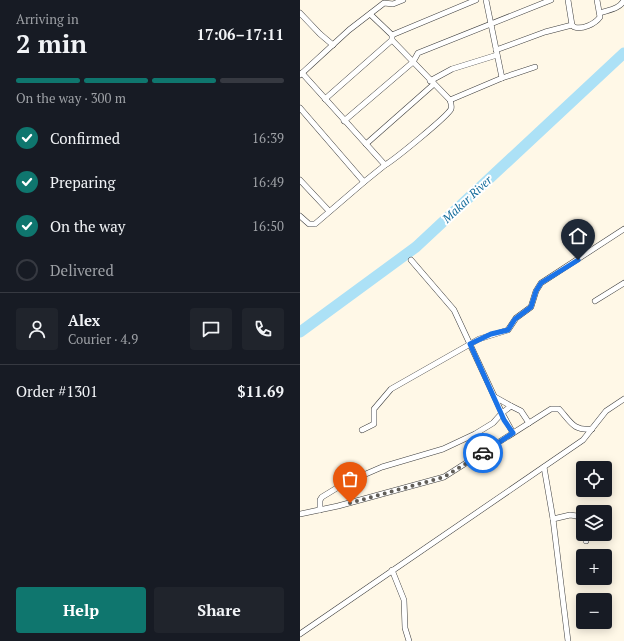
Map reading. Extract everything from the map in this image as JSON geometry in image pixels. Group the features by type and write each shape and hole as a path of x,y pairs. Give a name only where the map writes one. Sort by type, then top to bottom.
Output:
{"street":[{"path":"385,165 301,74 333,44 385,1 393,4 403,0"},
{"path":"325,99 392,38 476,0"},
{"path":"486,0 502,78"},
{"path":"344,121 413,62 418,53 490,23 551,0"},
{"path":"568,0 572,25"},
{"path":"366,144 432,82 452,69 497,53 545,32 572,25 579,29 592,24 600,17 597,0"},
{"path":"600,13 615,9 621,5 624,0"},
{"path":"300,13 320,34 333,44"},
{"path":"300,216 312,225 385,165 395,159 445,116 451,108 450,100 413,62 370,14"},
{"path":"450,100 502,78 535,67"},
{"path":"300,108 364,182"},
{"path":"300,180 329,211"},
{"path":"362,430 374,424 374,409 391,389 470,344 491,334 508,330 515,319 531,307 536,291 541,283 624,229"},
{"path":"411,260 450,305 513,433"},
{"path":"595,301 624,283"},
{"path":"495,397 521,411 529,423"},
{"path":"300,634 432,542 583,440 606,412 624,399"},
{"path":"320,510 320,500 322,497 345,483 382,467 443,449 485,429 511,406"},
{"path":"300,514 444,477 552,409 559,409 574,426 580,430 583,440"},
{"path":"580,430 592,428"},
{"path":"544,467 553,519 568,641"},
{"path":"553,519 570,515 576,516"},
{"path":"392,570 404,600 405,628 409,641"}],"waterway":[{"name":"Makar River","path":"300,332 416,247 624,53"}],"way so far":[{"path":"350,503 439,479 453,473 483,453"}],"route":[{"path":"483,453 513,433 504,420 470,344 491,334 508,330 515,319 531,307 536,291 541,283 578,260"}]}
